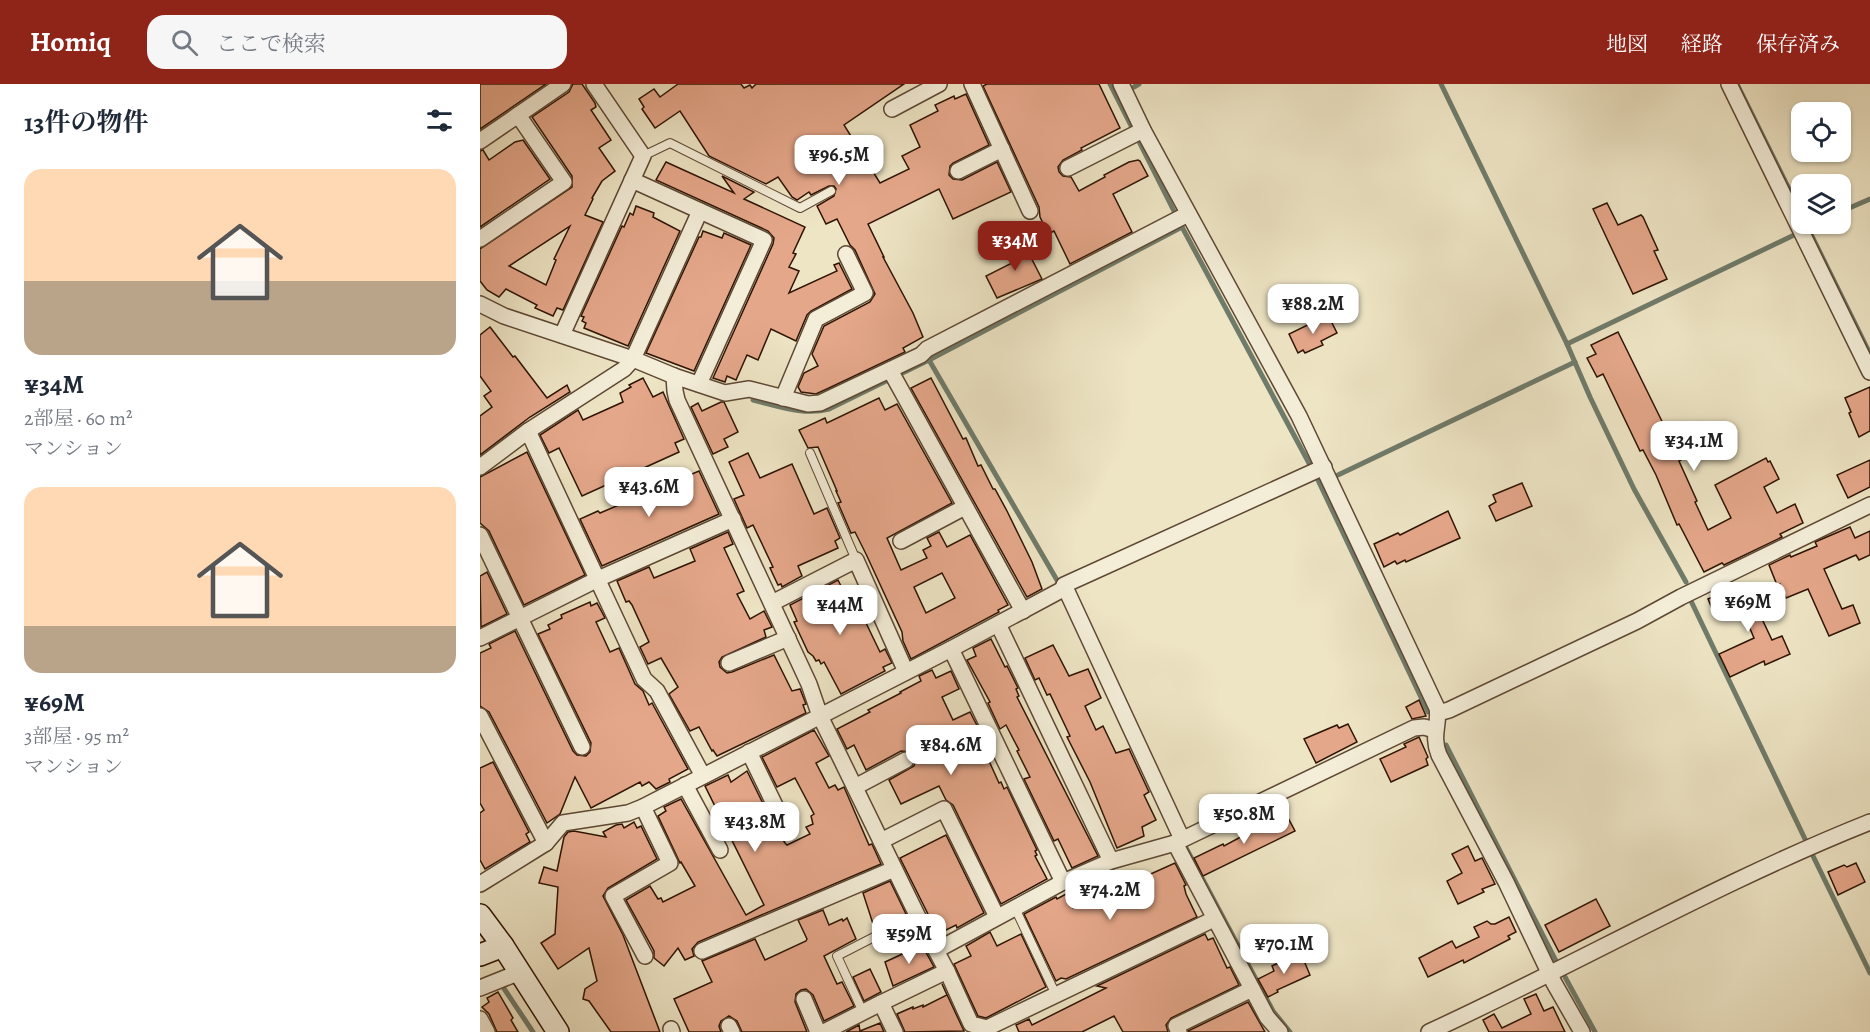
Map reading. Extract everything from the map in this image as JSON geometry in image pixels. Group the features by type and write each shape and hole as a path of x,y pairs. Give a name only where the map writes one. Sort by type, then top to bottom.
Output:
{"main road":[{"path":"480,915 503,946 558,1032"},
{"path":"480,955 503,946"}],"street":[{"path":"480,141 563,84"},
{"path":"562,335 643,156 594,84"},
{"path":"892,109 939,84"},
{"path":"972,84 1030,211"},
{"path":"1121,84 1137,133 1181,217 1299,416 1317,470 1438,713 1435,730 1439,755 1506,882 1550,974 1582,1032"},
{"path":"1729,84 1870,372"},
{"path":"480,239 564,182 518,115"},
{"path":"1068,168 1137,133"},
{"path":"958,171 1002,149"},
{"path":"632,180 764,240 699,384"},
{"path":"480,467 528,431 624,369 633,359 700,211"},
{"path":"480,304 492,312 633,359 725,393 750,389 808,404 820,403 892,375 1181,217"},
{"path":"783,398 816,319 865,293 846,254"},
{"path":"892,375 1023,611"},
{"path":"674,376 677,400 809,684 820,716 917,915 937,950 971,1024 987,1030 1214,919"},
{"path":"528,431 644,679 657,691 703,776"},
{"path":"480,884 546,843 563,823 628,813 643,807 1050,597 1074,580 1317,470"},
{"path":"1438,713 1449,711 1627,626 1681,597 1870,505"},
{"path":"901,541 965,507"},
{"path":"480,638 598,579 733,519"},
{"path":"480,535 582,747"},
{"path":"772,603 856,560 906,672"},
{"path":"1062,589 1214,919 1267,1017 1280,1032"},
{"path":"998,624 1111,861"},
{"path":"729,663 788,638"},
{"path":"951,649 1063,882"},
{"path":"480,716 546,843"},
{"path":"937,950 1063,882 1111,861 1179,841 1414,729 1424,727 1435,730"},
{"path":"749,752 783,822"},
{"path":"855,787 906,760"},
{"path":"685,785 720,850"},
{"path":"643,807 670,863 613,896 645,956"},
{"path":"881,841 944,809 997,917"},
{"path":"1429,1032 1803,849 1870,822"},
{"path":"702,951 894,868"},
{"path":"824,1032 947,971"},
{"path":"480,988 519,972"},
{"path":"1179,1032 1176,1026 1252,989"},
{"path":"804,999 818,1032"},
{"path":"881,1003 895,1032"},
{"path":"480,1019 487,1032"}],"lane":[{"path":"643,156 670,143 800,208 831,191"},
{"path":"810,453 856,560"},
{"path":"1014,908 1056,995"},
{"path":"863,1012 837,956 917,915"}],"building":[{"path":"480,84 546,84 480,129"},
{"path":"573,84 582,84 595,103 596,107 591,110 611,140 599,148 615,171 602,181 592,198 585,215 603,222 563,310 557,308 553,316 535,308 537,305 506,289 499,297 487,290 480,281 480,249 572,187 572,176 532,117 569,92","holes":["570,226 554,259 556,260 546,285 509,266"]},
{"path":"678,84 741,84 744,88 750,85 752,88 756,84 904,84 844,125 880,183 909,169 902,156 920,147 910,125 938,111 935,105 954,96 955,99 966,94 989,145 953,163 950,166 949,175 953,179 962,180 997,162 1011,192 953,219 939,189 868,224 923,337 903,348 905,352 816,394 801,392 798,387 804,373 818,366 812,354 824,326 870,302 875,294 855,250 850,245 837,219 826,224 817,206 834,196 836,189 834,186 829,186 811,195 809,192 797,200 792,197 778,177 766,184 709,156 680,111 655,128 642,109 644,107 639,99 654,89 660,97"},
{"path":"987,84 1099,84 1120,128 1063,160 1058,167 1059,172 1063,176 1071,177 1079,191 1129,162 1140,161 1148,176 1113,194 1132,232 1070,264 1054,231 1048,234 1040,217 1039,207 983,86"},
{"path":"523,140 550,179 480,227 480,151 483,150 489,160 515,142"},
{"path":"666,162 734,193 722,176 754,192 744,199 805,227 789,267 799,271 789,293 837,271 834,265 839,263 852,289 811,311 796,341 771,329 758,360 747,355 736,380 727,376 725,382 713,378 774,238 768,231 656,180"},
{"path":"1607,203 1618,225 1641,215 1643,217 1658,250 1654,251 1667,279 1633,294 1593,209"},
{"path":"636,206 654,213 653,217 680,231 628,346 584,328 586,323 582,321 584,317 581,316 622,226 624,227 630,213 633,215"},
{"path":"703,231 722,238 724,233 751,245 694,371 646,353"},
{"path":"1022,240 1042,279 997,298 986,276 1014,262 1007,248"},
{"path":"1328,315 1337,333 1321,341 1323,345 1305,353 1303,350 1298,353 1289,334"},
{"path":"490,327 547,398 567,385 570,392 530,417 480,455 480,416 492,407 484,396 491,391 480,376 480,335"},
{"path":"1618,332 1681,460 1679,461 1708,530 1731,518 1715,485 1766,458 1768,462 1770,461 1779,479 1764,487 1777,513 1795,504 1803,523 1780,534 1782,537 1724,565 1722,563 1704,572 1679,524 1677,525 1656,475 1643,450 1640,451 1603,374 1597,377 1587,358 1596,354 1591,345"},
{"path":"643,378 653,397 663,392 684,439 675,443 679,452 582,496 559,448 549,453 540,435 578,410 583,420 623,402 620,393"},
{"path":"931,378 963,439 966,438 978,466 981,465 995,489 1032,562 1042,589 1027,597 911,388"},
{"path":"1870,387 1870,431 1859,437 1845,398"},
{"path":"879,398 885,410 897,404 952,503 887,538 901,570 927,558 923,550 931,546 927,538 939,532 947,547 970,535 1008,605 911,659 903,641 902,632 866,554 855,532 851,533 838,503 841,502 837,491 818,447 808,448 799,430 825,418 827,423","holes":["942,573 955,598 926,613 914,587"]},
{"path":"724,402 738,432 724,439 728,447 713,454 691,407 698,403 702,411"},
{"path":"527,452 585,575 524,605 489,531 480,523 480,477"},
{"path":"748,453 760,478 792,464 814,514 827,508 840,538 835,541 838,548 798,566 802,576 782,587 781,584 778,585 770,568 773,567 753,525 747,528 734,499 744,495 729,462"},
{"path":"1870,460 1870,487 1848,498 1837,475"},
{"path":"699,471 719,514 602,566 580,519 598,511 600,513"},
{"path":"1522,483 1532,506 1496,521 1489,506 1496,502 1493,495"},
{"path":"1448,511 1460,538 1406,562 1405,560 1397,564 1395,561 1384,567 1374,544 1398,533 1400,535"},
{"path":"1850,527 1855,538 1870,531 1870,555 1859,560 1856,555 1824,569 1842,609 1853,605 1860,623 1829,636 1808,589 1786,598 1780,584 1777,585 1769,565 1817,546 1815,542"},
{"path":"728,532 733,544 724,548 744,591 737,594 750,619 764,611 772,627 764,630 766,637 722,657 719,662 720,667 727,673 732,672 774,655 792,691 800,689 806,704 803,705 806,713 717,756 699,727 690,731 669,694 678,687 661,658 648,664 640,647 649,642 632,605 629,601 626,602 617,581 649,567 654,578 695,561 690,549"},
{"path":"487,572 507,614 481,627 480,576"},
{"path":"838,580 846,596 858,595 869,622 866,623 880,652 885,649 892,663 883,667 885,671 841,694 824,662 821,664 819,660 816,661 808,652 794,622 797,621 790,605"},
{"path":"1745,583 1772,640 1782,636 1790,654 1765,665 1764,661 1730,677 1719,654 1754,638 1740,605 1715,616 1708,599"},
{"path":"590,602 591,606 597,603 605,618 596,622 610,652 619,648 635,684 643,691 649,705 652,703 688,769 656,789 649,782 642,786 640,782 591,808 575,777 560,814 547,823 489,712 480,706 480,653 491,648 489,644 515,631 573,751 577,755 586,756 590,752 591,743 538,634 550,629 548,625 562,618 561,615"},
{"path":"991,639 1018,688 1016,689 1019,696 1017,697 1098,856 1072,868 1058,839 1054,841 1024,779 1030,777 1017,751 1019,750 1006,725 1000,729 988,703 990,702 967,660 976,656 973,648"},
{"path":"1053,645 1069,676 1088,669 1101,698 1085,706 1096,730 1103,726 1116,753 1129,749 1149,792 1144,795 1156,820 1142,827 1144,836 1117,848 1050,694 1047,695 1039,678 1035,680 1025,658"},
{"path":"932,670 936,678 951,671 959,689 942,697 953,720 970,712 983,737 979,739 999,783 1001,782 1004,789 1007,787 1037,850 1035,856 1047,879 1001,904 953,805 946,800 939,786 901,804 889,780 914,766 916,760 912,752 901,751 866,770 854,745 847,749 837,729 921,681 919,676"},
{"path":"1419,700 1426,716 1412,719 1406,707"},
{"path":"1348,724 1357,742 1316,763 1304,739 1337,725 1339,728"},
{"path":"814,730 829,756 816,763 829,788 835,785 838,790 844,787 869,845 872,844 881,864 698,942 692,949 694,956 685,960 678,948 664,966 654,958 654,951 626,900 650,886 658,899 661,898 663,902 695,886 680,863 658,816 666,811 664,807 681,799 746,915 764,905 705,786 728,775 731,782 747,771 774,826 787,845 810,834 806,827 813,824 811,816 814,814 795,778 777,787 762,757"},
{"path":"1419,737 1428,757 1426,759 1428,765 1391,782 1380,759 1406,747 1404,744"},
{"path":"493,762 529,832 526,834 530,842 485,869 480,860 480,813 484,810 480,803 480,768"},
{"path":"1287,816 1295,831 1203,876 1194,858 1223,844 1224,846 1278,817 1279,819"},
{"path":"634,822 637,828 641,826 657,859 608,888 603,896 623,935 660,1032 611,1032 589,1001 583,999 585,989 597,981 589,948 558,969 541,943 555,934 558,887 539,883 544,867 557,871 564,837 568,832 574,831 606,837 603,832 616,825 622,824 624,828"},
{"path":"946,835 984,913 957,928 956,925 938,934 900,858"},
{"path":"1468,846 1475,861 1482,858 1495,884 1482,889 1484,892 1458,904 1447,881 1462,873 1452,854"},
{"path":"1175,863 1186,885 1184,886 1186,894 1197,917 1066,979 1061,978 1056,981 1024,914 1066,894 1073,908 1100,895 1097,888 1109,882 1110,885 1117,881 1119,884 1141,872 1144,877"},
{"path":"1856,863 1865,882 1838,895 1828,872"},
{"path":"890,881 906,914 875,930 863,893"},
{"path":"1596,899 1610,926 1559,952 1545,925"},
{"path":"823,910 829,925 847,918 856,939 824,956 837,984 842,982 854,1006 824,1021 813,995 806,989 796,994 795,1002 807,1032 742,1032 737,1021 729,1016 721,1021 719,1026 721,1032 689,1032 674,999 712,982 702,961 755,939 765,960 806,941 798,920"},
{"path":"1509,917 1516,932 1508,936 1510,939 1464,963 1463,960 1428,977 1419,958 1452,941 1456,948 1479,937 1474,927 1487,921 1495,924"},
{"path":"990,932 997,946 1021,934 1046,987 986,1018 978,1016 954,964 971,956 966,946"},
{"path":"1205,934 1208,940 1213,938 1227,968 1230,967 1239,985 1171,1018 1166,1025 1168,1032 1123,1032 1114,1016 1082,1032 1019,1032 1016,1025 1029,1019 1032,1025 1106,988 1097,986"},
{"path":"922,945 934,967 893,986 885,962"},
{"path":"1302,956 1310,975 1277,990 1278,992 1268,997 1258,979 1274,971 1272,966 1289,958 1291,962"},
{"path":"870,969 881,992 864,1001 853,977"},
{"path":"942,984 964,1031 905,1032 897,1014 913,1007 913,1009 923,1005 923,1007 947,995"},
{"path":"498,992 518,1032 497,1032 489,1014 482,1007 489,1002 487,998"},
{"path":"1536,994 1544,1011 1553,1007 1565,1032 1489,1032 1483,1020 1494,1014 1502,1028 1531,1014 1524,999"},
{"path":"1248,1002 1265,1032 1188,1031"},
{"path":"880,1023 884,1032 846,1032 859,1025 860,1031"}],"waterway":[{"path":"1110,84 1182,227 1317,478 1428,712"},
{"path":"1134,87 1139,84"},
{"path":"1441,84 1567,344 1634,489 1686,582"},
{"path":"1737,84 1791,193"},
{"path":"1851,207 1870,199"},
{"path":"753,400 801,411 829,409 929,360 1182,227"},
{"path":"1567,344 1796,234"},
{"path":"1811,234 1870,354"},
{"path":"929,360 1061,587"},
{"path":"1338,475 1575,362"},
{"path":"1691,601 1805,839"},
{"path":"1446,745 1557,963"},
{"path":"1185,846 1273,1011 1290,1032"},
{"path":"1813,856 1870,973"},
{"path":"1565,977 1595,1032"},
{"path":"503,987 533,1032"}]}
